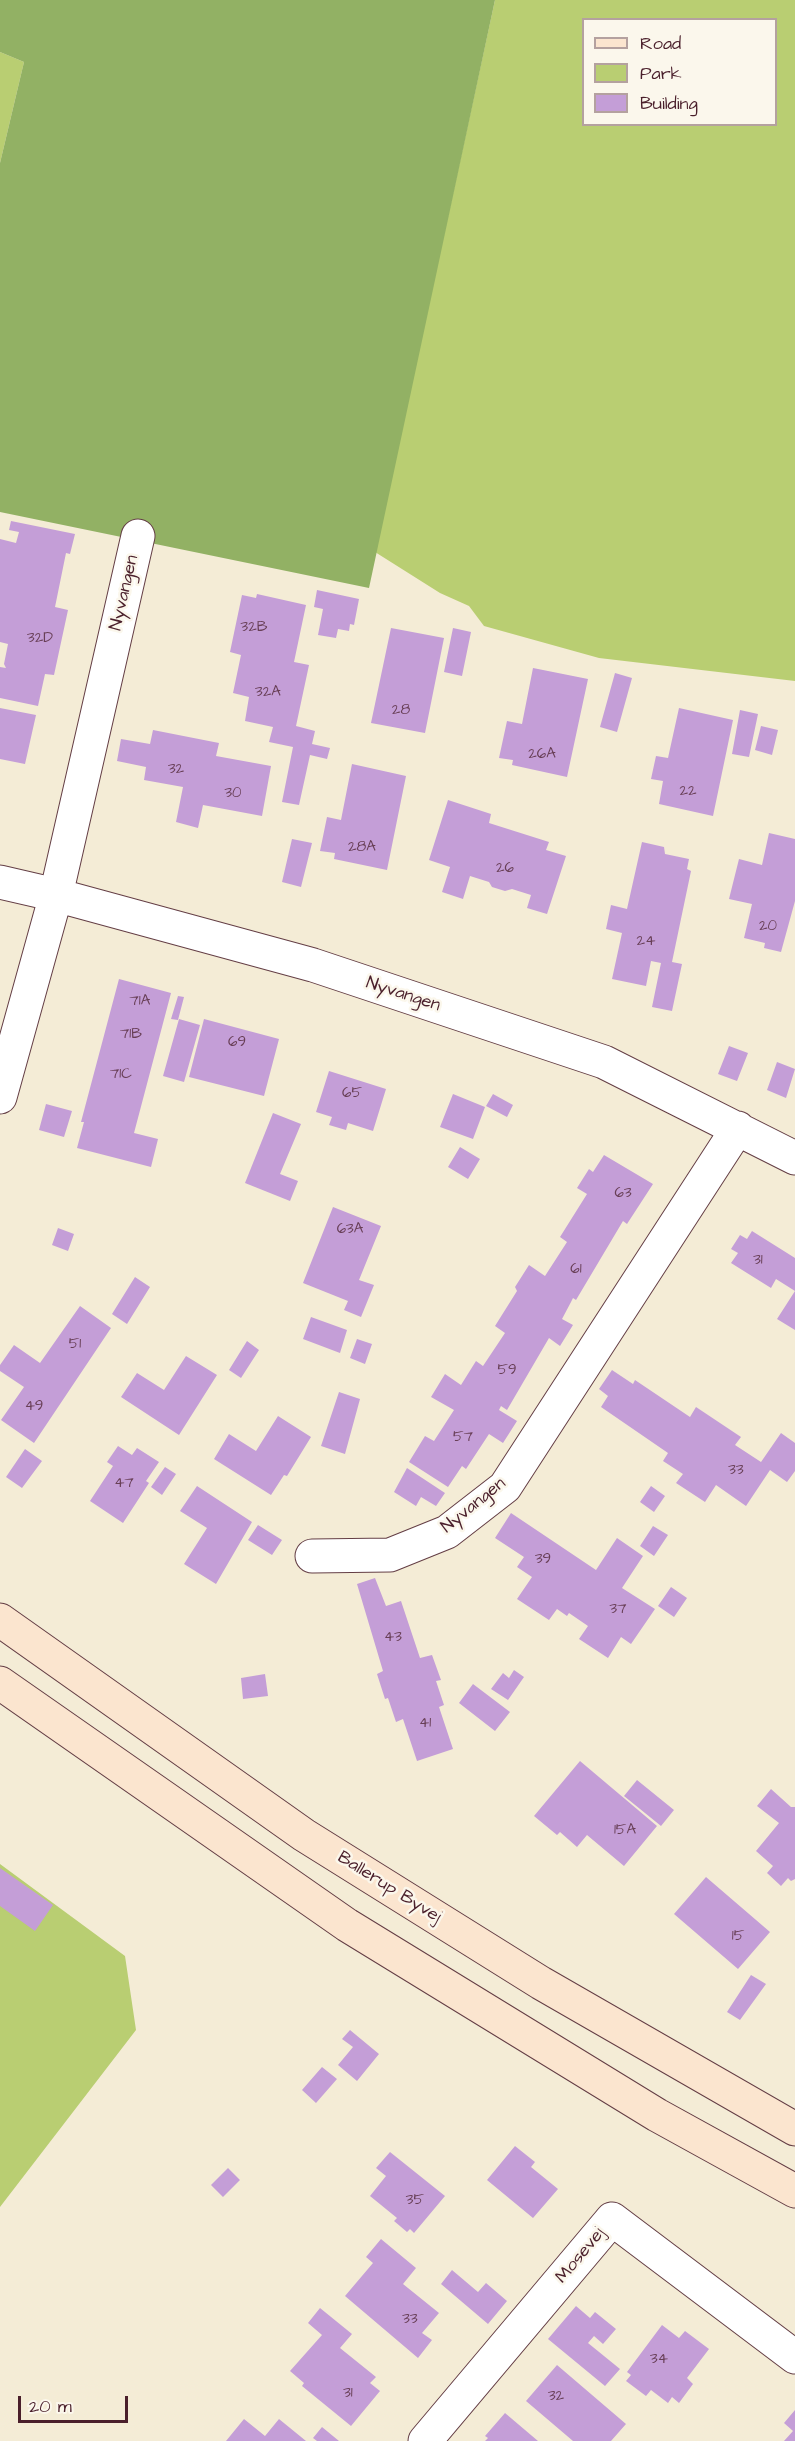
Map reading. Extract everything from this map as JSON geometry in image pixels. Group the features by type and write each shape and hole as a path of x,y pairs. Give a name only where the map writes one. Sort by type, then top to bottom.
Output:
{"main road":[{"name":"Ballerup Byvej","path":"0,1620 304,1835 541,1983 795,2129"},
{"path":"0,1683 347,1925 657,2115 795,2191"}],"street":[{"name":"Nyvangen","path":"0,1097 56,895 138,536"},
{"name":"Nyvangen","path":"0,882 313,965 604,1062 795,1158"},
{"name":"Nyvangen","path":"312,1556 390,1555 447,1532 505,1487 738,1128"},
{"name":"Mosevej","path":"425,2441 612,2219 795,2357"}],"green space":[{"path":"0,0 495,0 369,588 0,512 0,163 24,62 0,52"},
{"path":"495,0 795,0 795,681 599,658 484,626 469,606 440,593 375,552"},
{"path":"0,52 24,62 0,163"},
{"path":"0,1864 125,1956 136,2030 0,2207"}],"building":[{"path":"11,521 75,534 70,554 66,553 55,607 68,610 54,675 45,674 38,706 0,698 0,667 6,668 4,664 8,644 0,642 0,539 16,543 19,532 9,530"},
{"path":"317,590 359,599 354,625 350,624 349,631 338,629 336,638 318,635 323,609 314,607"},
{"path":"257,594 306,605 294,662 309,665 296,726 315,731 312,744 330,748 327,759 310,755 299,805 282,802 293,747 269,742 273,727 245,721 249,697 233,693 241,655 230,652 242,595 256,598"},
{"path":"391,628 444,638 425,733 371,723"},
{"path":"453,628 471,632 462,676 444,672"},
{"path":"533,668 588,679 567,777 512,765 513,760 499,758 507,721 522,724"},
{"path":"615,673 632,678 617,732 600,727"},
{"path":"0,708 36,715 25,764 0,759"},
{"path":"679,708 733,720 713,816 659,804 663,781 651,779 656,756 668,758"},
{"path":"740,710 758,714 749,757 732,754"},
{"path":"761,726 778,730 772,755 755,750"},
{"path":"153,730 219,743 216,756 271,766 262,816 203,805 198,828 176,822 183,787 144,780 146,767 117,761 121,739 150,744"},
{"path":"352,764 406,776 387,870 334,859 335,853 320,851 327,817 341,820"},
{"path":"448,800 491,814 489,823 549,842 546,850 566,856 547,914 527,908 531,895 512,889 505,891 492,887 489,882 470,876 463,899 442,892 450,867 429,860"},
{"path":"769,833 795,839 795,901 781,952 764,948 765,943 744,938 752,904 729,899 739,859 762,865"},
{"path":"292,839 312,843 301,887 282,882"},
{"path":"642,842 664,847 665,854 689,859 687,869 691,871 672,962 682,964 672,1011 652,1007 661,963 651,961 646,986 612,979 622,933 606,929 611,905 627,909"},
{"path":"119,979 171,993 134,1133 158,1139 151,1167 77,1148 84,1122 81,1122"},
{"path":"178,996 184,997 178,1020 171,1019"},
{"path":"179,1019 200,1025 184,1082 163,1076"},
{"path":"204,1019 279,1039 264,1096 189,1077"},
{"path":"729,1046 748,1053 737,1081 718,1074"},
{"path":"777,1062 795,1069 786,1098 767,1090"},
{"path":"329,1071 386,1089 373,1131 348,1123 346,1130 329,1125 332,1117 316,1112"},
{"path":"453,1094 485,1107 473,1139 440,1127"},
{"path":"493,1094 513,1105 507,1117 486,1106"},
{"path":"46,1104 72,1111 64,1137 39,1130"},
{"path":"273,1113 301,1124 280,1174 298,1181 290,1201 245,1183"},
{"path":"460,1147 480,1159 468,1179 448,1167"},
{"path":"604,1155 653,1184 627,1224 623,1221 576,1300 573,1298 562,1319 573,1325 560,1346 549,1338 507,1410 501,1406 499,1410 517,1421 503,1443 489,1434 466,1469 462,1466 448,1487 409,1462 425,1436 434,1441 454,1410 431,1397 445,1374 461,1385 476,1361 483,1366 505,1333 495,1326 517,1291 515,1287 529,1265 545,1276 567,1242 560,1237 587,1194 577,1188 589,1169 593,1172"},
{"path":"333,1207 381,1226 359,1280 374,1285 361,1317 344,1310 348,1301 303,1283"},
{"path":"58,1228 74,1234 68,1251 52,1245"},
{"path":"752,1231 795,1258 795,1291 776,1279 771,1288 731,1263 738,1253 731,1249 740,1235 747,1239"},
{"path":"135,1277 150,1287 127,1324 112,1314"},
{"path":"795,1291 795,1330 777,1319"},
{"path":"80,1306 111,1328 34,1443 1,1420 24,1387 0,1371 0,1365 14,1345 40,1363"},
{"path":"311,1317 347,1330 340,1353 303,1339"},
{"path":"357,1339 372,1344 365,1364 350,1358"},
{"path":"247,1341 259,1350 241,1378 229,1370"},
{"path":"186,1356 217,1375 179,1435 121,1397 137,1373 164,1390"},
{"path":"612,1370 633,1384 635,1380 690,1417 696,1407 741,1437 735,1445 761,1462 781,1433 795,1443 795,1471 787,1482 770,1470 746,1506 716,1485 705,1502 676,1483 683,1474 663,1461 668,1453 601,1407 608,1396 599,1389"},
{"path":"339,1392 360,1399 345,1454 321,1446"},
{"path":"278,1416 311,1437 287,1476 284,1475 271,1495 214,1459 229,1434 256,1451"},
{"path":"118,1446 132,1455 137,1448 159,1462 146,1481 149,1483 123,1523 90,1501 113,1466 107,1462"},
{"path":"25,1449 42,1461 22,1488 6,1477"},
{"path":"165,1467 176,1474 162,1495 151,1487"},
{"path":"407,1468 445,1493 436,1506 421,1497 416,1506 394,1492"},
{"path":"197,1486 252,1522 216,1584 184,1564 207,1528 180,1511"},
{"path":"651,1486 665,1496 654,1512 640,1502"},
{"path":"511,1513 596,1570 617,1538 643,1556 622,1588 655,1609 631,1644 621,1637 608,1658 579,1639 588,1626 569,1613 567,1616 557,1609 549,1620 517,1599 532,1577 517,1567 524,1557 495,1538"},
{"path":"258,1525 282,1540 272,1555 248,1540"},
{"path":"653,1526 668,1535 654,1556 640,1546"},
{"path":"375,1578 386,1606 401,1601 420,1658 432,1655 441,1680 436,1681 444,1705 439,1707 453,1749 417,1761 403,1719 396,1722 388,1698 385,1699 377,1674 383,1671 357,1584"},
{"path":"671,1587 687,1598 674,1617 658,1606"},
{"path":"514,1670 524,1677 508,1700 491,1689 503,1673 509,1678"},
{"path":"265,1674 268,1696 243,1699 241,1678"},
{"path":"473,1684 510,1712 495,1731 459,1703"},
{"path":"580,1761 657,1826 624,1866 587,1835 577,1847 560,1832 557,1835 534,1816"},
{"path":"637,1780 674,1810 661,1826 624,1796"},
{"path":"771,1789 791,1807 795,1807 795,1879 791,1881 788,1878 781,1886 767,1873 773,1866 756,1851 779,1823 757,1806"},
{"path":"0,1868 53,1905 35,1931 0,1906"},
{"path":"706,1877 770,1932 738,1969 674,1914"},
{"path":"751,1975 766,1984 740,2020 727,2012"},
{"path":"350,2030 379,2054 357,2081 338,2065 353,2047 342,2039"},
{"path":"322,2067 337,2079 316,2103 302,2090"},
{"path":"515,2146 535,2162 531,2167 558,2189 533,2218 487,2180"},
{"path":"390,2152 445,2196 414,2233 410,2229 407,2232 394,2221 397,2218 370,2196 386,2176 376,2168"},
{"path":"228,2168 240,2180 223,2197 211,2185"},
{"path":"381,2239 416,2268 403,2284 439,2313 422,2333 432,2340 418,2358 345,2296 373,2263 366,2257"},
{"path":"452,2270 478,2292 486,2283 507,2301 488,2324 441,2284"},
{"path":"576,2306 590,2318 595,2312 616,2329 603,2344 594,2336 588,2343 620,2369 605,2386 548,2339"},
{"path":"320,2308 352,2334 340,2348 376,2377 370,2383 380,2391 351,2426 302,2386 304,2383 290,2371 322,2335 308,2323"},
{"path":"662,2325 679,2338 685,2331 709,2349 687,2378 693,2384 679,2403 672,2397 668,2403 651,2390 646,2396 626,2381 631,2375 627,2372"},
{"path":"557,2365 626,2424 611,2441 573,2441 526,2401"},
{"path":"795,2410 795,2441 784,2441 793,2431 784,2423"},
{"path":"505,2413 538,2441 485,2441 488,2438 485,2436"},
{"path":"244,2419 265,2436 279,2419 306,2441 226,2441"},
{"path":"322,2427 339,2441 317,2441 313,2438"}]}
